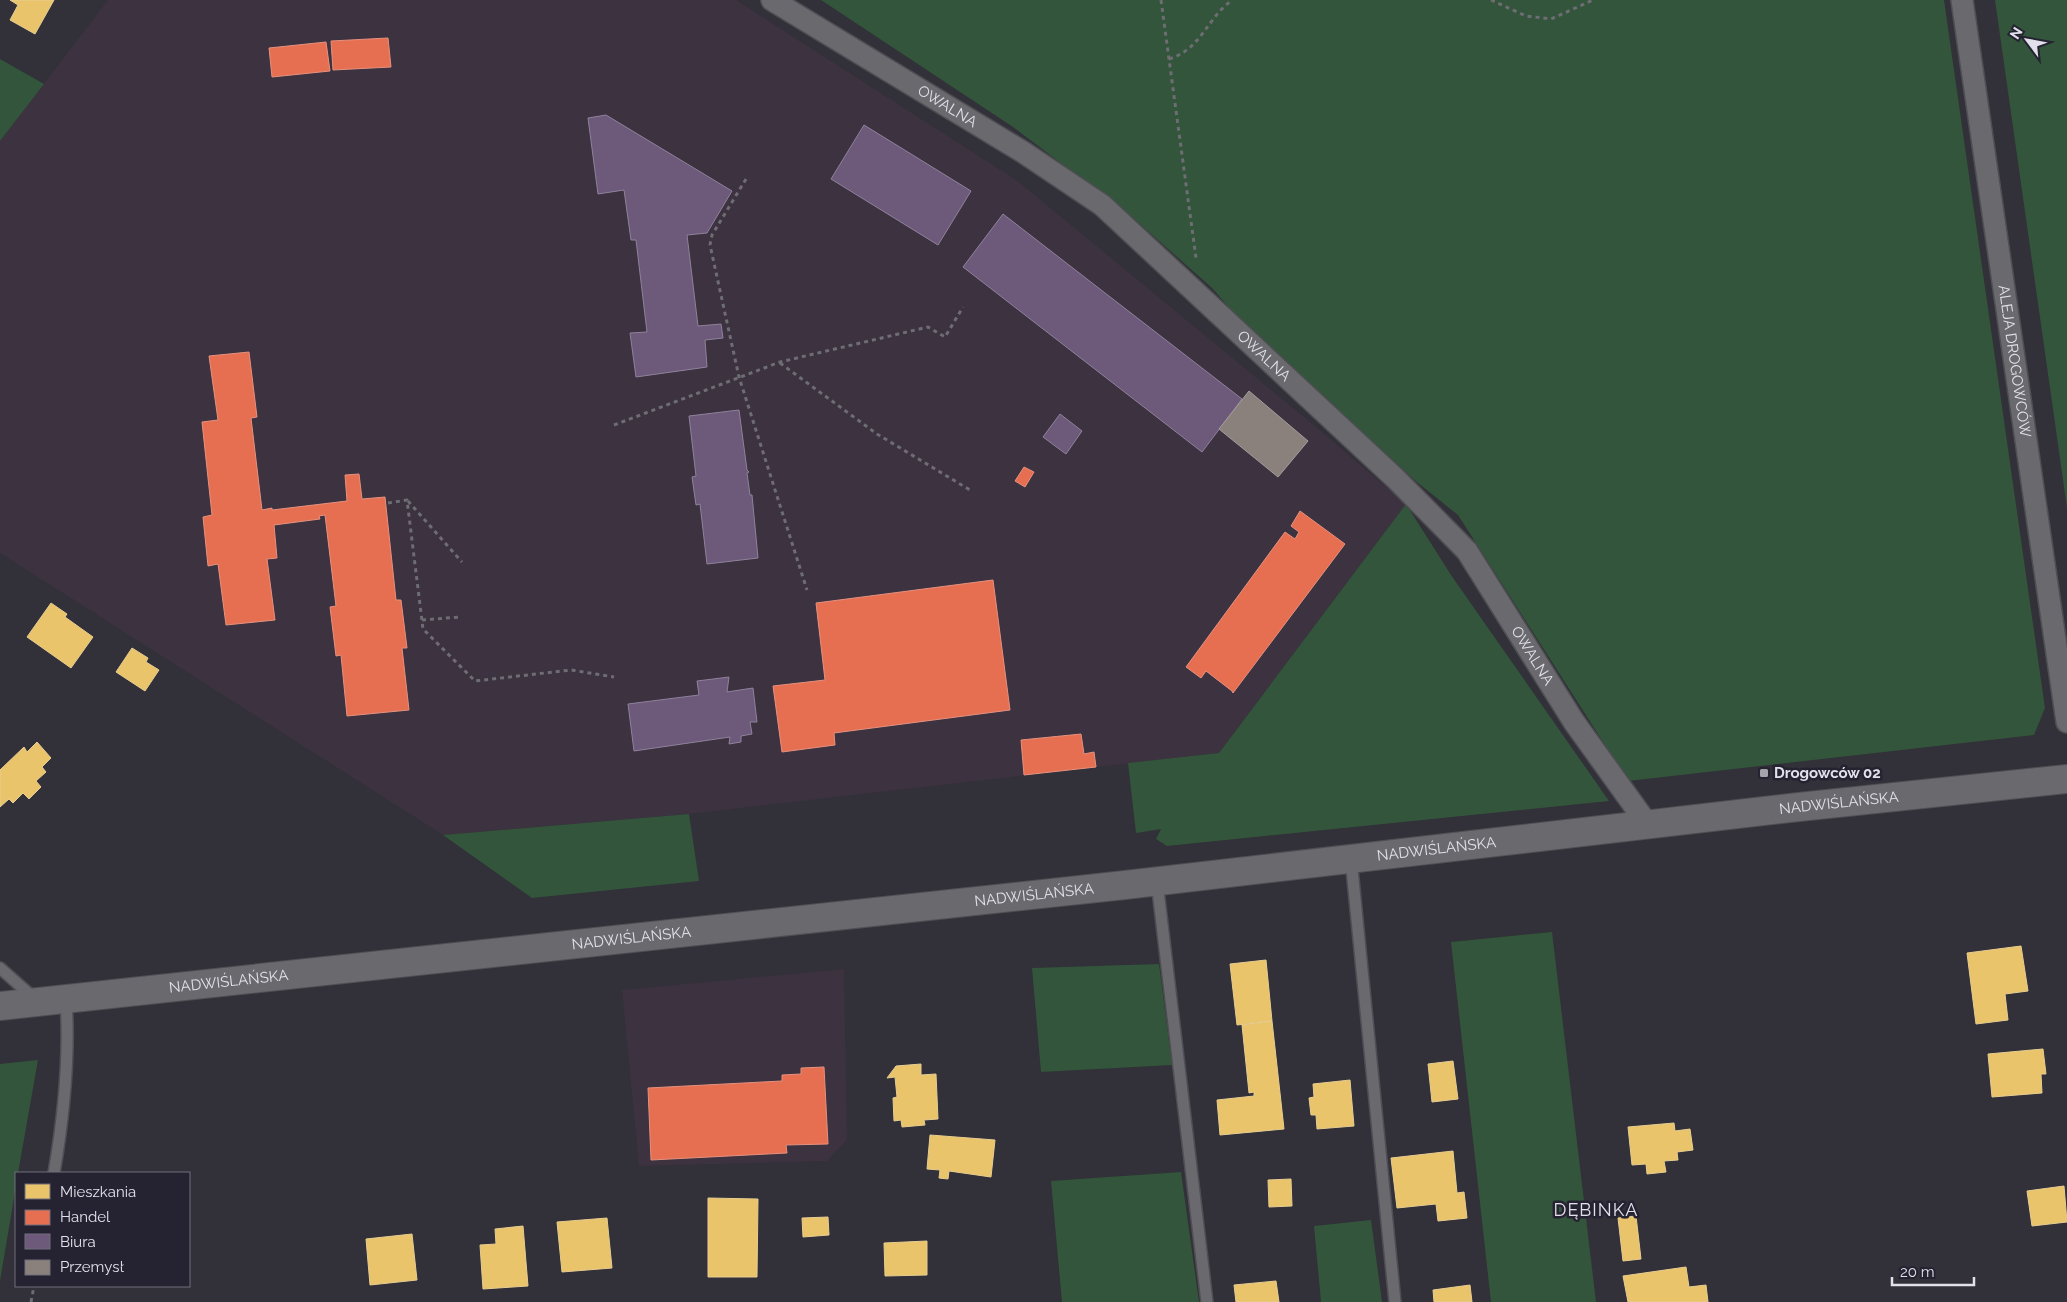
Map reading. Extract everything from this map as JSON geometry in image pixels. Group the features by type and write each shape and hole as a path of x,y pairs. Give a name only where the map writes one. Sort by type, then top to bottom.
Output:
{"main road":[{"name":"NADWIŚLAŃSKA","path":"0,1006 1157,881 2067,779"}],"street":[{"name":"OWALNA","path":"772,0 1023,152 1102,205 1396,479 1466,551 1574,722 1648,825"},
{"name":"ALEJA DROGOWCÓW","path":"1962,0 2067,722"}],"lane":[{"path":"1351,859 1394,1302"},
{"path":"1157,881 1207,1302"},
{"path":"0,968 38,1002"},
{"path":"54,1172 66,1090 68,1024 66,1000"}],"path":[{"path":"1161,0 1202,298"},
{"path":"1169,59 1183,54 1232,0"},
{"path":"1491,0 1526,16 1550,20 1593,0"},
{"path":"746,179 712,235 710,245 739,377 807,590"},
{"path":"614,425 780,362 928,326 946,337 964,307"},
{"path":"780,362 876,434 970,490"},
{"path":"388,503 408,500"},
{"path":"408,500 462,562"},
{"path":"408,500 424,629 475,681 571,670 614,677"},
{"path":"422,620 460,617"},
{"path":"31,1302 34,1287"}],"shaded area":[{"path":"108,0 736,0 1019,182 1315,426 1406,504 1219,753 689,814 443,835 0,553 0,141"},
{"path":"844,969 847,1140 827,1161 639,1166 622,990"}],"green space":[{"path":"821,0 1944,0 2045,708 2034,735 1628,781 1458,515 1418,483 1245,326 1212,288 1132,217 1013,127"},
{"path":"1995,0 2067,0 2067,508"},
{"path":"0,59 44,84 0,141"},
{"path":"1406,504 1451,575 1609,801 1167,846 1156,839 1161,829 1136,833 1128,763 1219,753"},
{"path":"689,814 699,881 532,898 443,835"},
{"path":"1552,932 1596,1302 1491,1302 1451,942"},
{"path":"1159,964 1172,1065 1041,1072 1032,968"},
{"path":"38,1060 18,1172 15,1172 15,1192 0,1281 0,1064"},
{"path":"1181,1172 1199,1302 1062,1302 1051,1181"},
{"path":"1371,1220 1382,1302 1321,1302 1314,1226"}],"building: Mieszkania":[{"path":"10,0 54,0 35,34 10,20 18,5"},
{"path":"51,603 67,614 65,617 93,637 71,668 27,637"},
{"path":"132,648 148,658 146,662 159,670 145,691 116,672"},
{"path":"37,742 51,758 42,767 46,772 36,781 41,787 29,799 23,793 13,803 9,799 0,807 0,770 24,747 27,752"},
{"path":"2021,946 2028,991 2005,994 2008,1020 1976,1024 1967,953"},
{"path":"1266,960 1272,1021 1237,1025 1230,964"},
{"path":"1272,1021 1284,1129 1220,1135 1217,1100 1254,1096 1254,1092 1249,1093 1242,1025"},
{"path":"2043,1049 2046,1074 2041,1074 2042,1093 1992,1097 1988,1054"},
{"path":"1453,1061 1458,1099 1432,1102 1428,1064"},
{"path":"921,1064 921,1075 936,1074 938,1119 924,1120 925,1125 902,1127 901,1120 894,1121 893,1098 897,1097 895,1077 887,1078 896,1066"},
{"path":"1350,1080 1354,1126 1317,1129 1316,1115 1311,1115 1309,1098 1314,1097 1313,1084"},
{"path":"1674,1123 1675,1131 1690,1129 1693,1150 1677,1152 1678,1160 1664,1161 1666,1172 1647,1174 1646,1164 1632,1165 1628,1127"},
{"path":"930,1135 995,1140 991,1177 949,1171 948,1179 939,1178 940,1170 927,1169"},
{"path":"1453,1151 1457,1193 1464,1192 1467,1218 1438,1221 1436,1204 1397,1208 1391,1158"},
{"path":"1291,1179 1292,1206 1269,1207 1268,1180"},
{"path":"2064,1186 2067,1222 2032,1226 2027,1191"},
{"path":"708,1198 758,1199 757,1277 708,1277"},
{"path":"1636,1216 1641,1259 1623,1261 1618,1218"},
{"path":"828,1217 829,1235 803,1237 802,1218"},
{"path":"607,1218 612,1268 562,1272 557,1222"},
{"path":"523,1226 528,1286 483,1289 480,1245 496,1244 495,1229"},
{"path":"412,1234 417,1280 370,1285 366,1239"},
{"path":"927,1241 927,1275 885,1276 884,1243"},
{"path":"1686,1267 1689,1287 1706,1285 1708,1302 1628,1302 1623,1276"},
{"path":"1276,1281 1279,1302 1236,1302 1234,1285"},
{"path":"1470,1285 1472,1302 1434,1302 1433,1290"}],"building: Handel":[{"path":"388,38 391,67 333,70 331,41"},
{"path":"326,42 330,71 272,77 269,48"},
{"path":"249,352 257,417 251,418 262,510 347,501 345,475 359,474 362,499 385,497 396,600 401,600 407,648 402,648 409,710 347,716 341,655 336,656 330,607 336,606 325,515 319,516 320,519 274,525 277,558 267,559 275,620 226,625 218,564 208,566 203,517 212,515 202,422 218,420 209,356"},
{"path":"1024,467 1034,472 1025,487 1015,481"},
{"path":"1300,511 1345,544 1233,693 1206,671 1201,678 1186,667 1285,532 1295,539 1299,532 1291,526"},
{"path":"993,580 1010,710 834,733 835,745 782,752 773,686 825,680 816,603"},
{"path":"1081,734 1084,754 1094,752 1096,767 1024,775 1021,740"},
{"path":"824,1067 828,1144 786,1145 787,1153 651,1160 648,1088 782,1081 782,1075 801,1074 801,1068"}],"building: Biura":[{"path":"606,115 732,191 707,233 687,235 698,326 721,324 723,338 705,340 707,367 636,377 630,333 647,332 636,240 631,240 624,190 598,194 588,118"},
{"path":"864,125 971,191 938,245 831,179"},
{"path":"1003,214 1242,399 1202,452 963,267"},
{"path":"739,410 747,470 749,472 747,473 750,495 752,495 758,558 707,564 700,504 696,505 692,477 696,476 689,416"},
{"path":"1060,414 1082,431 1066,454 1043,437"},
{"path":"729,677 727,692 753,688 757,722 750,722 752,734 741,736 741,742 729,744 730,737 634,751 628,704 699,695 697,681"}],"building: Przemysł":[{"path":"1249,391 1308,441 1278,477 1219,429"}],"place":[{"name":"Drogowców 02","path":"1764,773"}],"district":[{"name":"DĘBINKA","path":"1596,1210"}]}
